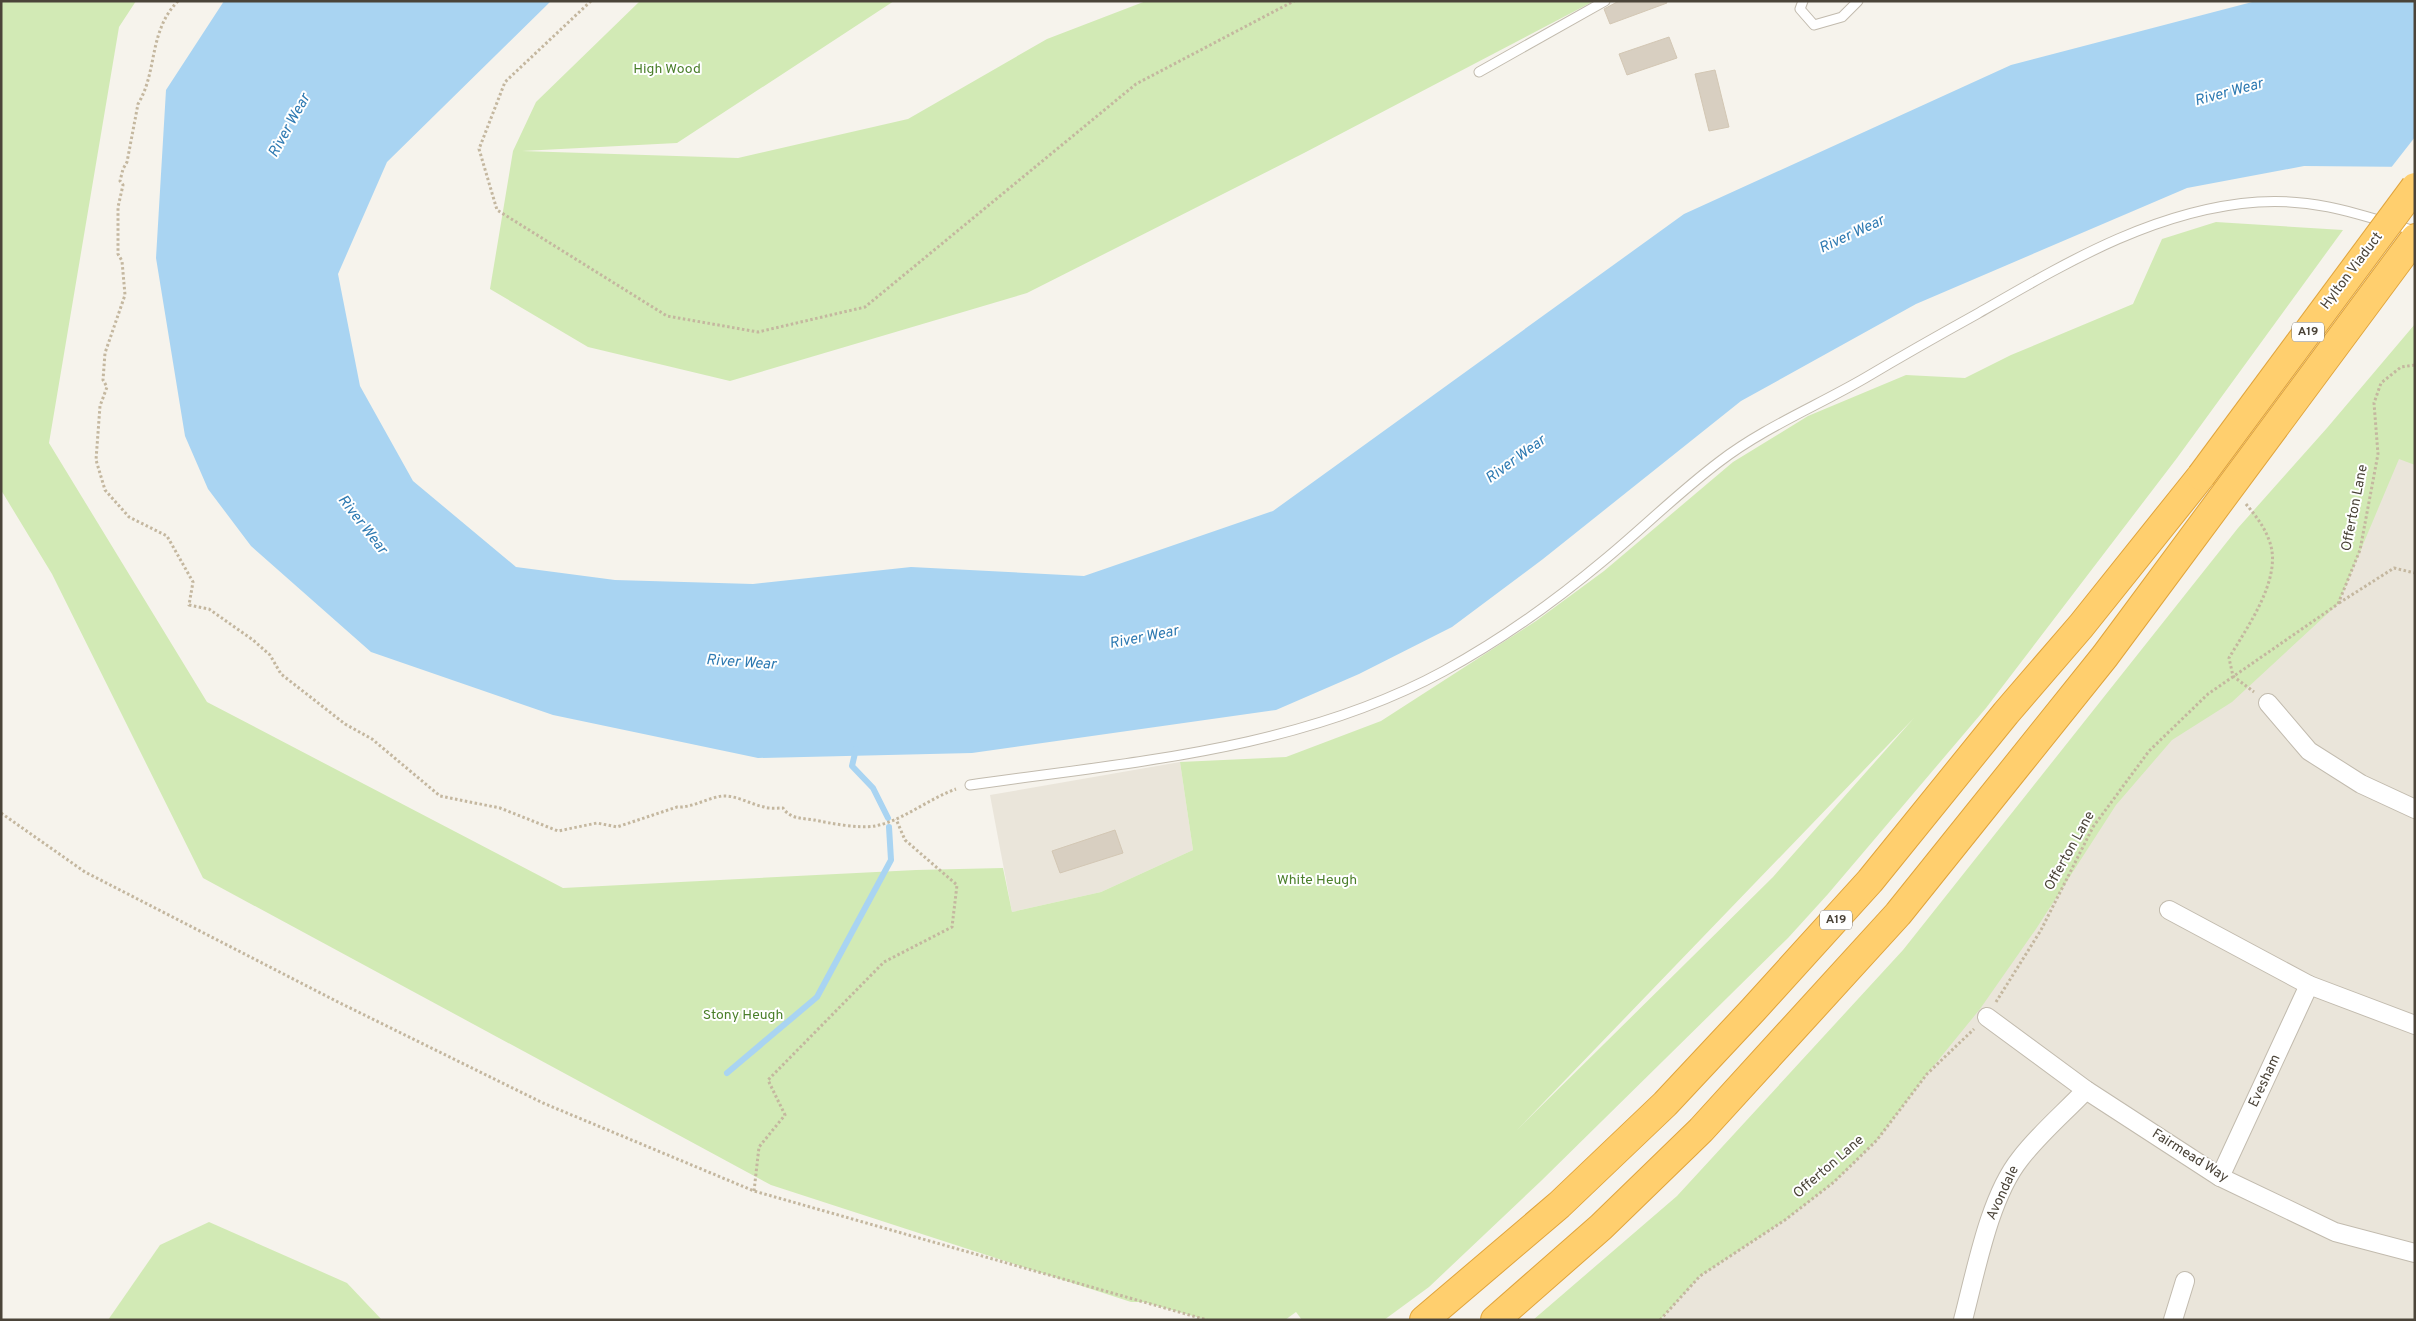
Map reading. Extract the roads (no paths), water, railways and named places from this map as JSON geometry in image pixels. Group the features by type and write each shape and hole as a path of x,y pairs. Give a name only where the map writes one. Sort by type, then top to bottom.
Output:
{"highway":[{"name":"Hylton Viaduct","path":"1424,1320 1559,1205 1665,1104 1760,1003 1870,881 2201,476 2415,187"},
{"name":"A19","path":"1495,1320 1601,1227 1701,1130 1898,914 2105,656 2235,498 2415,238"}],"street":[{"path":"2268,703 2308,751 2361,784 2415,808"},
{"path":"2169,910 2309,985 2415,1025"},
{"name":"Evesham","path":"2220,1177 2309,985"},
{"name":"Fairmead Way","path":"1987,1017 2086,1090 2220,1177 2335,1232 2415,1253"},
{"name":"Avondale","path":"1962,1320 1989,1223 2002,1190 2019,1159 2086,1090"},
{"path":"2172,1320 2185,1281"}],"lane":[{"path":"1479,72 1606,1"},
{"path":"1803,1 1800,9 1814,25 1842,17 1858,1"},
{"path":"970,785 1226,747 1267,738 1317,723 1406,690 1460,661 1561,594 1600,564 1722,460 1761,434 1822,402 2075,258 2154,225 2192,213 2256,202 2309,202 2415,231"}],"water":[{"name":"River Wear","path":"224,1 551,1 387,162 338,274 360,386 413,481 516,567 615,580 753,584 911,567 1084,576 1273,511 1684,214 2011,65 2256,1 2415,1 2415,167 2304,166 2187,188 1916,304 1741,401 1543,559 1452,627 1359,674 1276,710 972,753 758,758 553,715 371,652 251,546 208,489 185,436 156,258 166,90"}],"waterway":[{"path":"856,749 852,766 873,788 888,818"},
{"path":"727,1073 817,997 891,860 889,827"}],"park label":[{"name":"High Wood","path":"667,69"},
{"name":"White Heugh","path":"1317,880"},
{"name":"Stony Heugh","path":"743,1015"}]}
